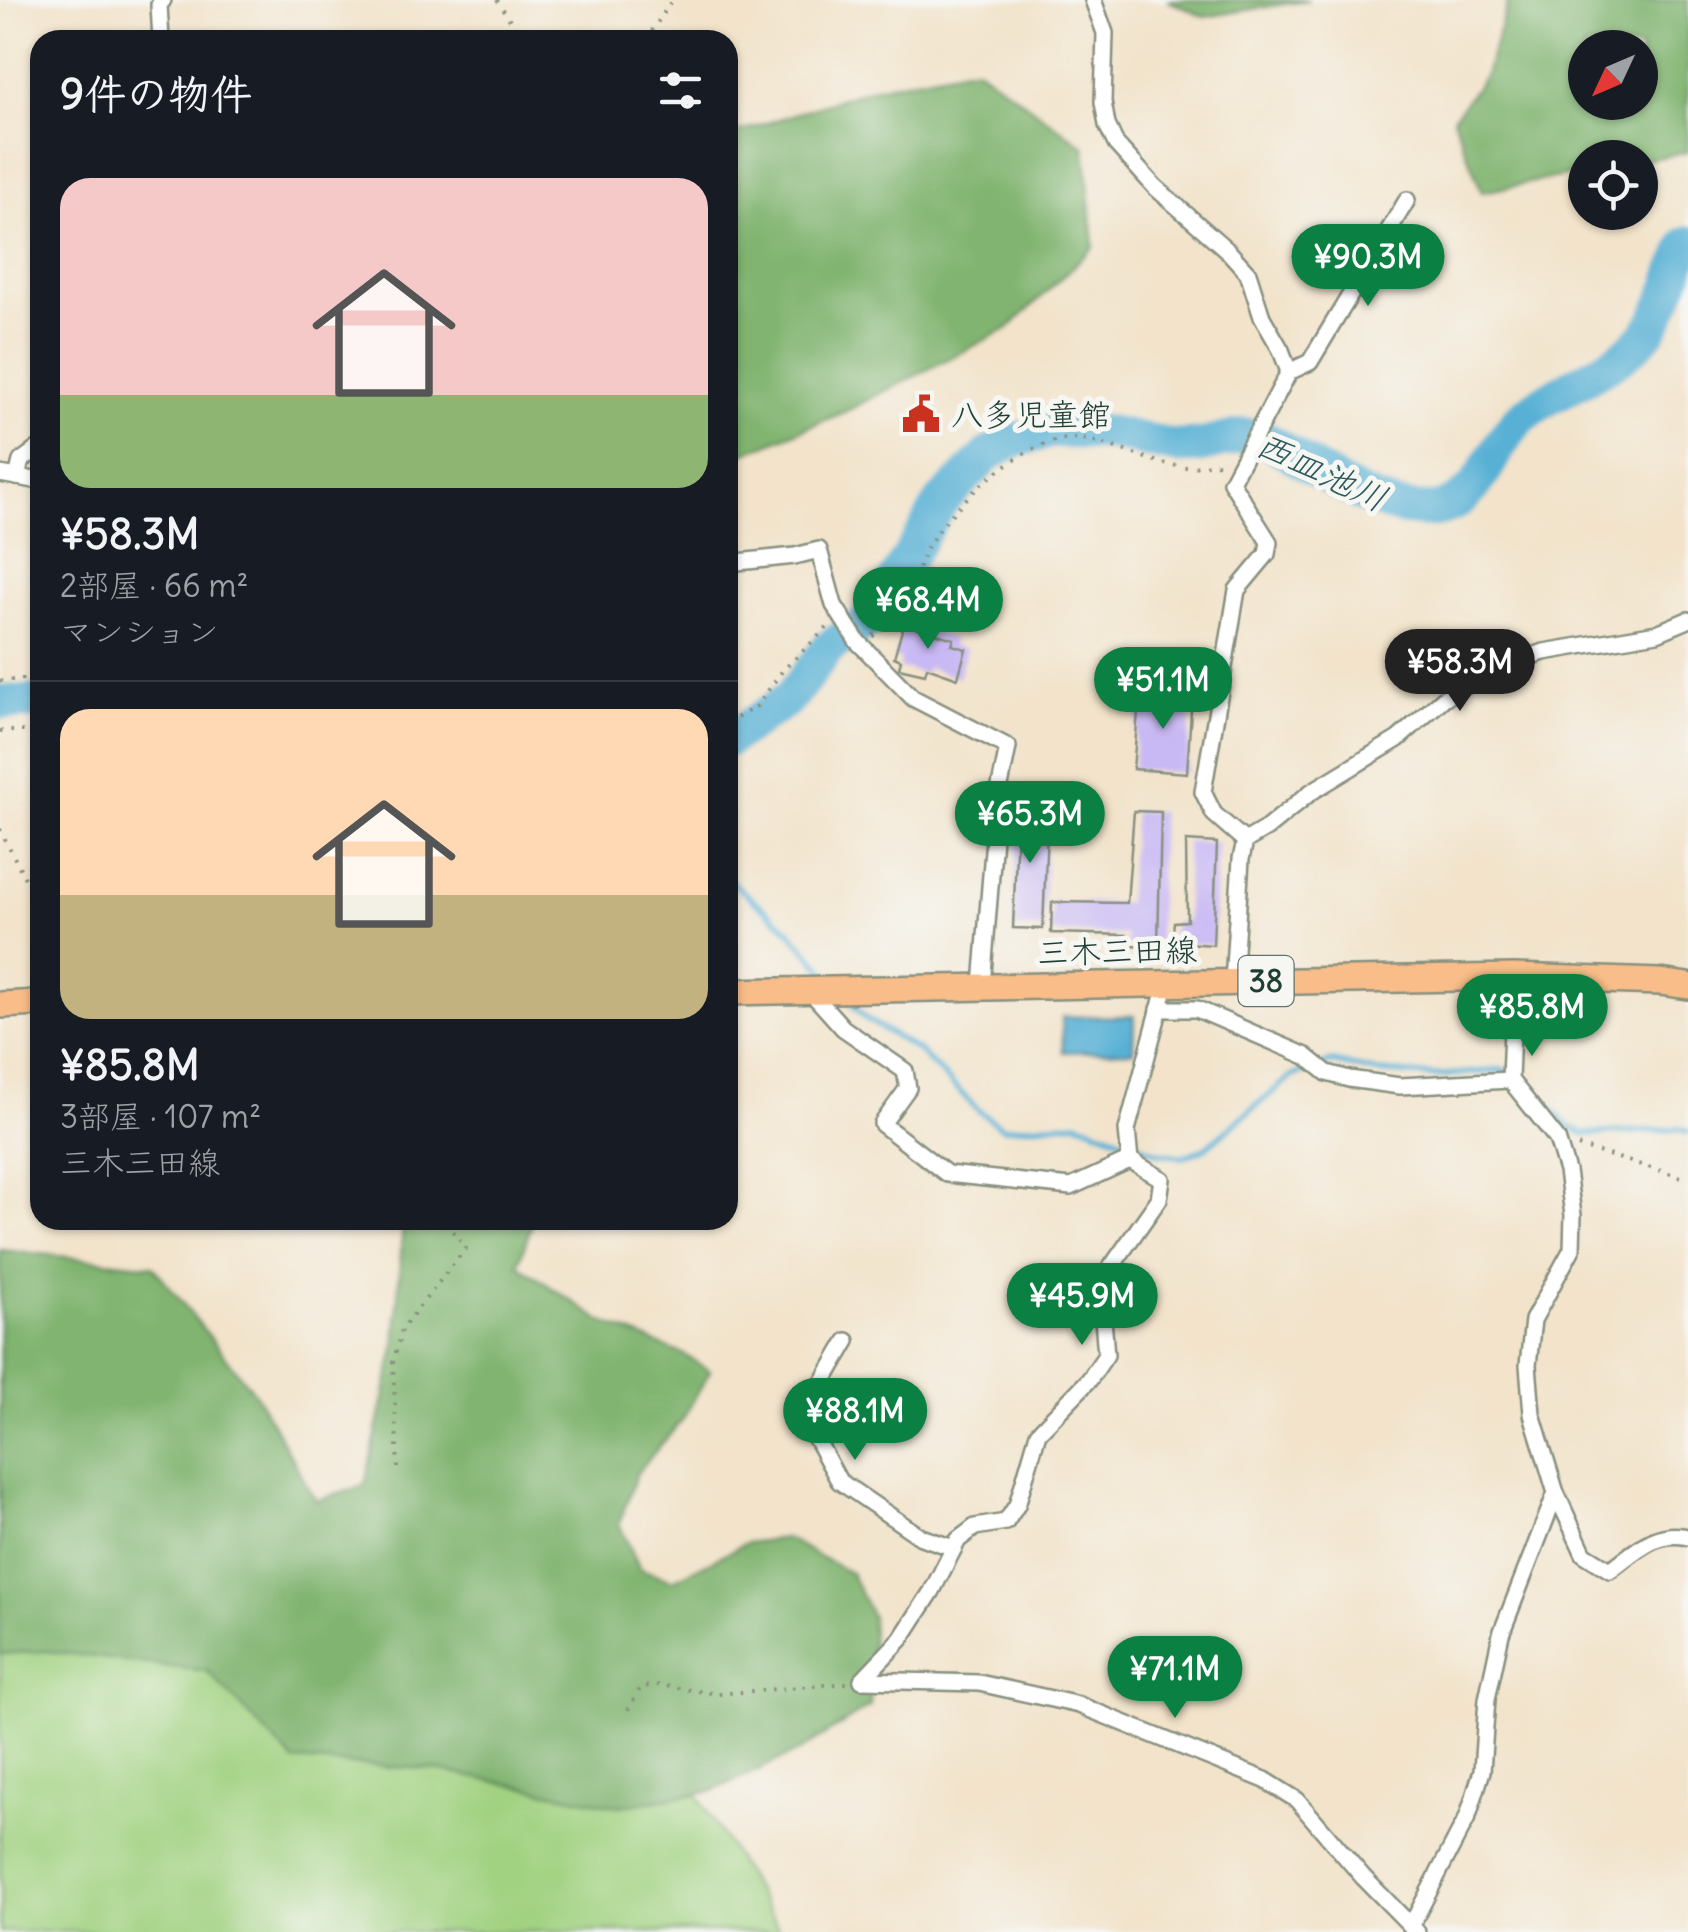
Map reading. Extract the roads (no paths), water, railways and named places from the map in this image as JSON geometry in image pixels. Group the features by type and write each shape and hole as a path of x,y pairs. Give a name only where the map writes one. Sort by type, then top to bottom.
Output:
{"main road":[{"name":"三木三田線","path":"738,992 1514,977 1688,986"},
{"path":"0,1005 30,1004"}],"street":[{"path":"160,30 159,6 163,0"},
{"path":"1093,0 1105,33 1106,126 1116,144 1155,187 1228,250 1248,273 1262,317 1281,350 1288,372"},
{"path":"1245,841 1214,814 1203,792 1237,590 1267,554 1270,542 1232,482 1288,372 1310,362 1406,200"},
{"path":"18,477 21,460 30,454"},
{"path":"0,474 30,479"},
{"path":"738,561 819,550 841,620 859,643 913,698 1008,747 997,801 982,985"},
{"path":"1234,982 1245,841 1311,792 1398,739 1444,698 1493,670 1544,652 1657,634 1688,620"},
{"path":"1514,977 1510,1080 1557,1139 1567,1171 1573,1215 1572,1249 1534,1320 1528,1365 1532,1414 1556,1493 1584,1554 1610,1570 1652,1539 1674,1534 1688,1537"},
{"path":"1130,1160 1127,1130 1166,982"},
{"path":"824,988 843,1028 905,1071 908,1088 882,1124 947,1174 1071,1187 1130,1160"},
{"path":"1159,1009 1197,1010 1306,1056 1327,1073 1349,1078 1400,1086 1510,1080"},
{"path":"1130,1160 1162,1179 1159,1200 1100,1283 1106,1356 1089,1380 1038,1433 1017,1505 1006,1522 974,1527 958,1540 902,1639 862,1680 979,1682 1079,1705 1265,1780 1296,1800 1414,1929 1468,1816 1482,1771 1486,1700 1501,1634 1556,1493"},
{"path":"847,1341 808,1408 810,1426 839,1481 921,1537 954,1548"}],"water":[{"path":"1134,1016 1133,1051 1063,1052 1062,1017"}],"waterway":[{"name":"西皿池川","path":"738,733 790,698 829,647 872,619 942,501 989,454 1013,441 1051,431 1111,433 1176,447 1200,446 1245,435 1264,438 1343,486 1386,504 1430,510 1447,506 1473,488 1521,418 1553,395 1609,365 1640,341 1658,317 1688,243"},
{"path":"0,702 30,702"},
{"path":"738,887 786,927 833,981"},
{"path":"847,998 866,1019 919,1051 979,1111 1003,1128 1078,1122 1159,1153 1184,1157 1205,1148 1292,1076 1332,1062 1377,1072 1435,1076 1500,1070 1519,1073 1566,1125 1585,1134 1680,1129 1688,1132"}],"place":[{"name":"八多児童館","path":"921,414"}]}
